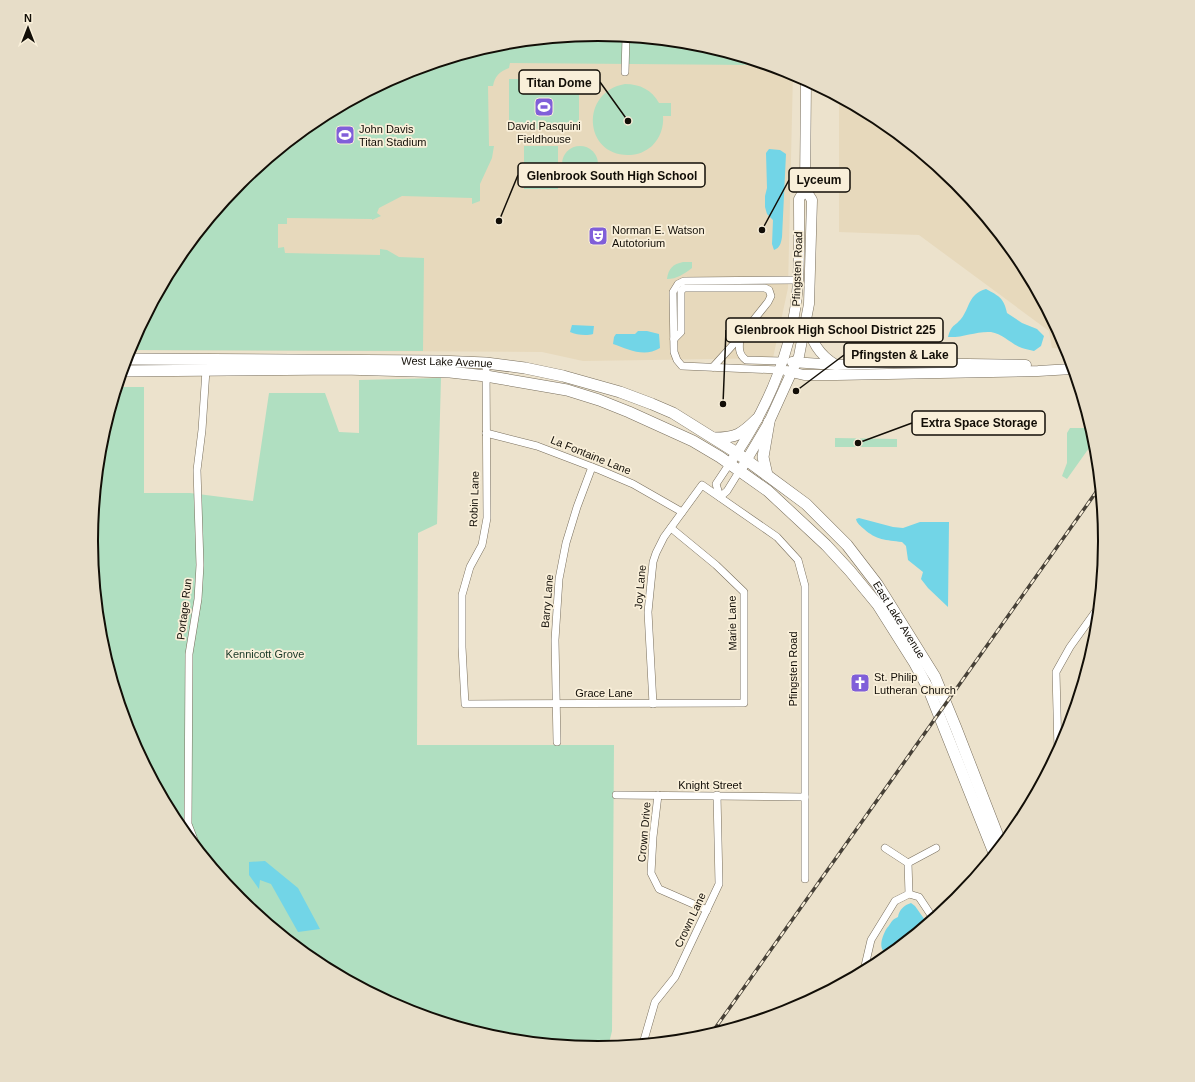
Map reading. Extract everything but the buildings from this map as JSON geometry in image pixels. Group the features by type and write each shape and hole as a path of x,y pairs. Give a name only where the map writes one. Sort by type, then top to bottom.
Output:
{"main road":[{"name":"Pfingsten Road","path":"730,463 769,396 781,366 792,326 798,280 799,199 805,189 806,87"},
{"name":"Pfingsten Road","path":"740,470 769,422 795,368 799,356 807,320 810,283 812,200 805,189"},
{"path":"807,320 811,337 817,348 823,356 836,365"},
{"name":"West Lake Avenue","path":"132,359 366,360 486,363 563,376 620,392 673,413 747,460"},
{"path":"781,366 795,368 902,363 990,364 1038,366 1061,369"},
{"path":"795,368 804,375 1038,371 1067,369"},
{"name":"West Lake Avenue","path":"128,371 343,369 450,372 486,376 567,390 598,400 629,412 693,441 740,470"},
{"path":"714,438 735,436 744,432 757,419"},
{"path":"767,475 763,457 769,422"},
{"name":"East Lake Avenue","path":"747,460 806,504 847,545 877,584 905,626 935,677 999,838"},
{"name":"East Lake Avenue","path":"740,470 768,491 826,544 878,605 895,630 929,690 992,848"}],"street":[{"path":"625,72 626,42"},
{"path":"781,366 682,366 675,356 673,296 675,288 680,282 798,280"},
{"path":"674,339 681,332 681,291 684,288 760,288 769,290 770,299 740,337 713,367"},
{"path":"740,337 739,351 741,356 746,360 781,366"},
{"name":"Robin Lane","path":"465,704 462,647 462,595 470,567 482,545 487,518 486,363"},
{"name":"Portage Run","path":"191,831 188,824 189,660 198,599 200,565 197,470 202,430 206,370"},
{"name":"La Fontaine Lane","path":"486,433 537,446 592,467 633,484 682,512"},
{"name":"Pfingsten Road","path":"730,463 716,484 720,497 777,536 798,560 804,586 805,879"},
{"name":"Barry Lane","path":"557,742 555,640 559,579 566,543 577,507 592,467"},
{"name":"Pfingsten Road","path":"720,497 728,491 740,470"},
{"name":"Joy Lane","path":"652,704 648,612 653,562 664,537 702,485 720,497"},
{"name":"Marie Lane","path":"671,528 716,565 744,592 744,703"},
{"path":"1058,735 1056,672 1070,647 1091,617"},
{"name":"Grace Lane","path":"465,704 744,703"},
{"name":"Knight Street","path":"616,795 804,797"},
{"name":"Crown Drive","path":"658,795 652,837 651,873 659,889 707,910"},
{"name":"Crown Lane","path":"644,1039 655,1002 675,977 719,884 717,795"},
{"path":"885,848 908,863"},
{"path":"908,863 936,848"},
{"path":"908,863 909,894"},
{"path":"866,963 871,940 895,900 909,894 919,897 930,914"}],"shaded area":[{"path":"598,41 663,45 695,51 727,58 793,81 788,288 773,358 583,361 542,352 136,350 164,291 182,263 222,211 244,187 293,144 320,125 376,93 406,79 468,58 500,51 532,45"},
{"path":"839,103 875,125 902,144 951,187 973,211 1013,263 1031,291 1058,348 1052,348 1049,331 919,235 839,232"}],"green space":[{"path":"598,41 663,45 727,58 749,65 510,63 509,68 496,77 493,86 488,86 489,146 494,146 492,158 480,184 480,201 472,204 472,198 402,196 379,208 377,213 381,216 372,220 287,218 287,224 278,224 278,248 284,247 285,253 380,255 380,249 387,250 399,257 424,258 423,351 136,350 164,291 182,263 222,211 244,187 293,144 320,125 376,93 406,79 468,58 532,45 565,42"},
{"name":"David Pasquini Fieldhouse","path":"509,79 579,79 579,129 509,129"},
{"path":"625,84 636,85 649,91 659,103 671,103 671,116 663,116 662,128 655,143 645,151 633,155 615,153 603,146 596,136 593,123 594,111 600,99 610,89"},
{"path":"524,146 558,146 558,189 524,189"},
{"path":"583,146 593,151 597,157 597,171 593,177 587,181 577,182 567,177 563,171 562,161 567,151 573,147"},
{"path":"692,262 692,268 677,277 667,279 672,268 676,264"},
{"name":"Kennicott Grove","path":"441,378 437,524 418,533 417,745 614,745 612,1031 610,1041 565,1040 532,1037 468,1024 406,1003 347,974 320,957 293,938 244,895 201,845 164,791 149,762 124,702 107,639 99,574 98,541 99,508 107,443 122,387 144,387 144,493 190,493 253,501 269,393 325,393 339,432 359,433 359,380"},
{"path":"1070,428 1084,428 1089,448 1067,479 1062,476 1067,463 1067,433"},
{"path":"835,438 897,439 897,447 835,447"}],"water":[{"path":"769,149 780,150 786,154 782,237 779,247 774,250 772,244 773,220 767,214 765,207 767,188 766,153"},
{"path":"986,289 1000,298 1007,313 1022,323 1037,329 1044,336 1041,346 1034,351 1023,348 991,332 980,332 948,337 952,328 964,315 970,302 976,294"},
{"path":"572,325 594,326 593,334 582,335 570,332"},
{"path":"638,331 647,331 659,334 660,348 648,352 636,352 613,344 616,334 635,334"},
{"path":"859,518 893,527 903,528 920,522 949,522 948,607 928,588 921,579 923,572 908,560 906,546 902,542 882,539 868,533 858,524 856,519"},
{"path":"265,861 298,888 320,929 298,932 271,884 260,880 259,889 249,875 249,862"},
{"path":"911,903 915,906 924,919 884,951 881,943 885,931 893,920 898,917 899,912 906,905"}],"railway":[{"path":"716,1026 1095,494"}],"place":[{"name":"David Pasquini Fieldhouse","path":"544,107"},
{"name":"Titan Dome","path":"628,121"},
{"name":"John Davis Titan Stadium","path":"345,135"},
{"name":"Glenbrook South High School","path":"499,221"},
{"name":"Lyceum","path":"762,230"},
{"name":"Norman E. Watson Autotorium","path":"598,236"},
{"name":"Pfingsten & Lake","path":"796,391"},
{"name":"Glenbrook High School District 225","path":"723,404"},
{"name":"Extra Space Storage","path":"858,443"},
{"name":"St. Philip Lutheran Church","path":"860,683"}]}
